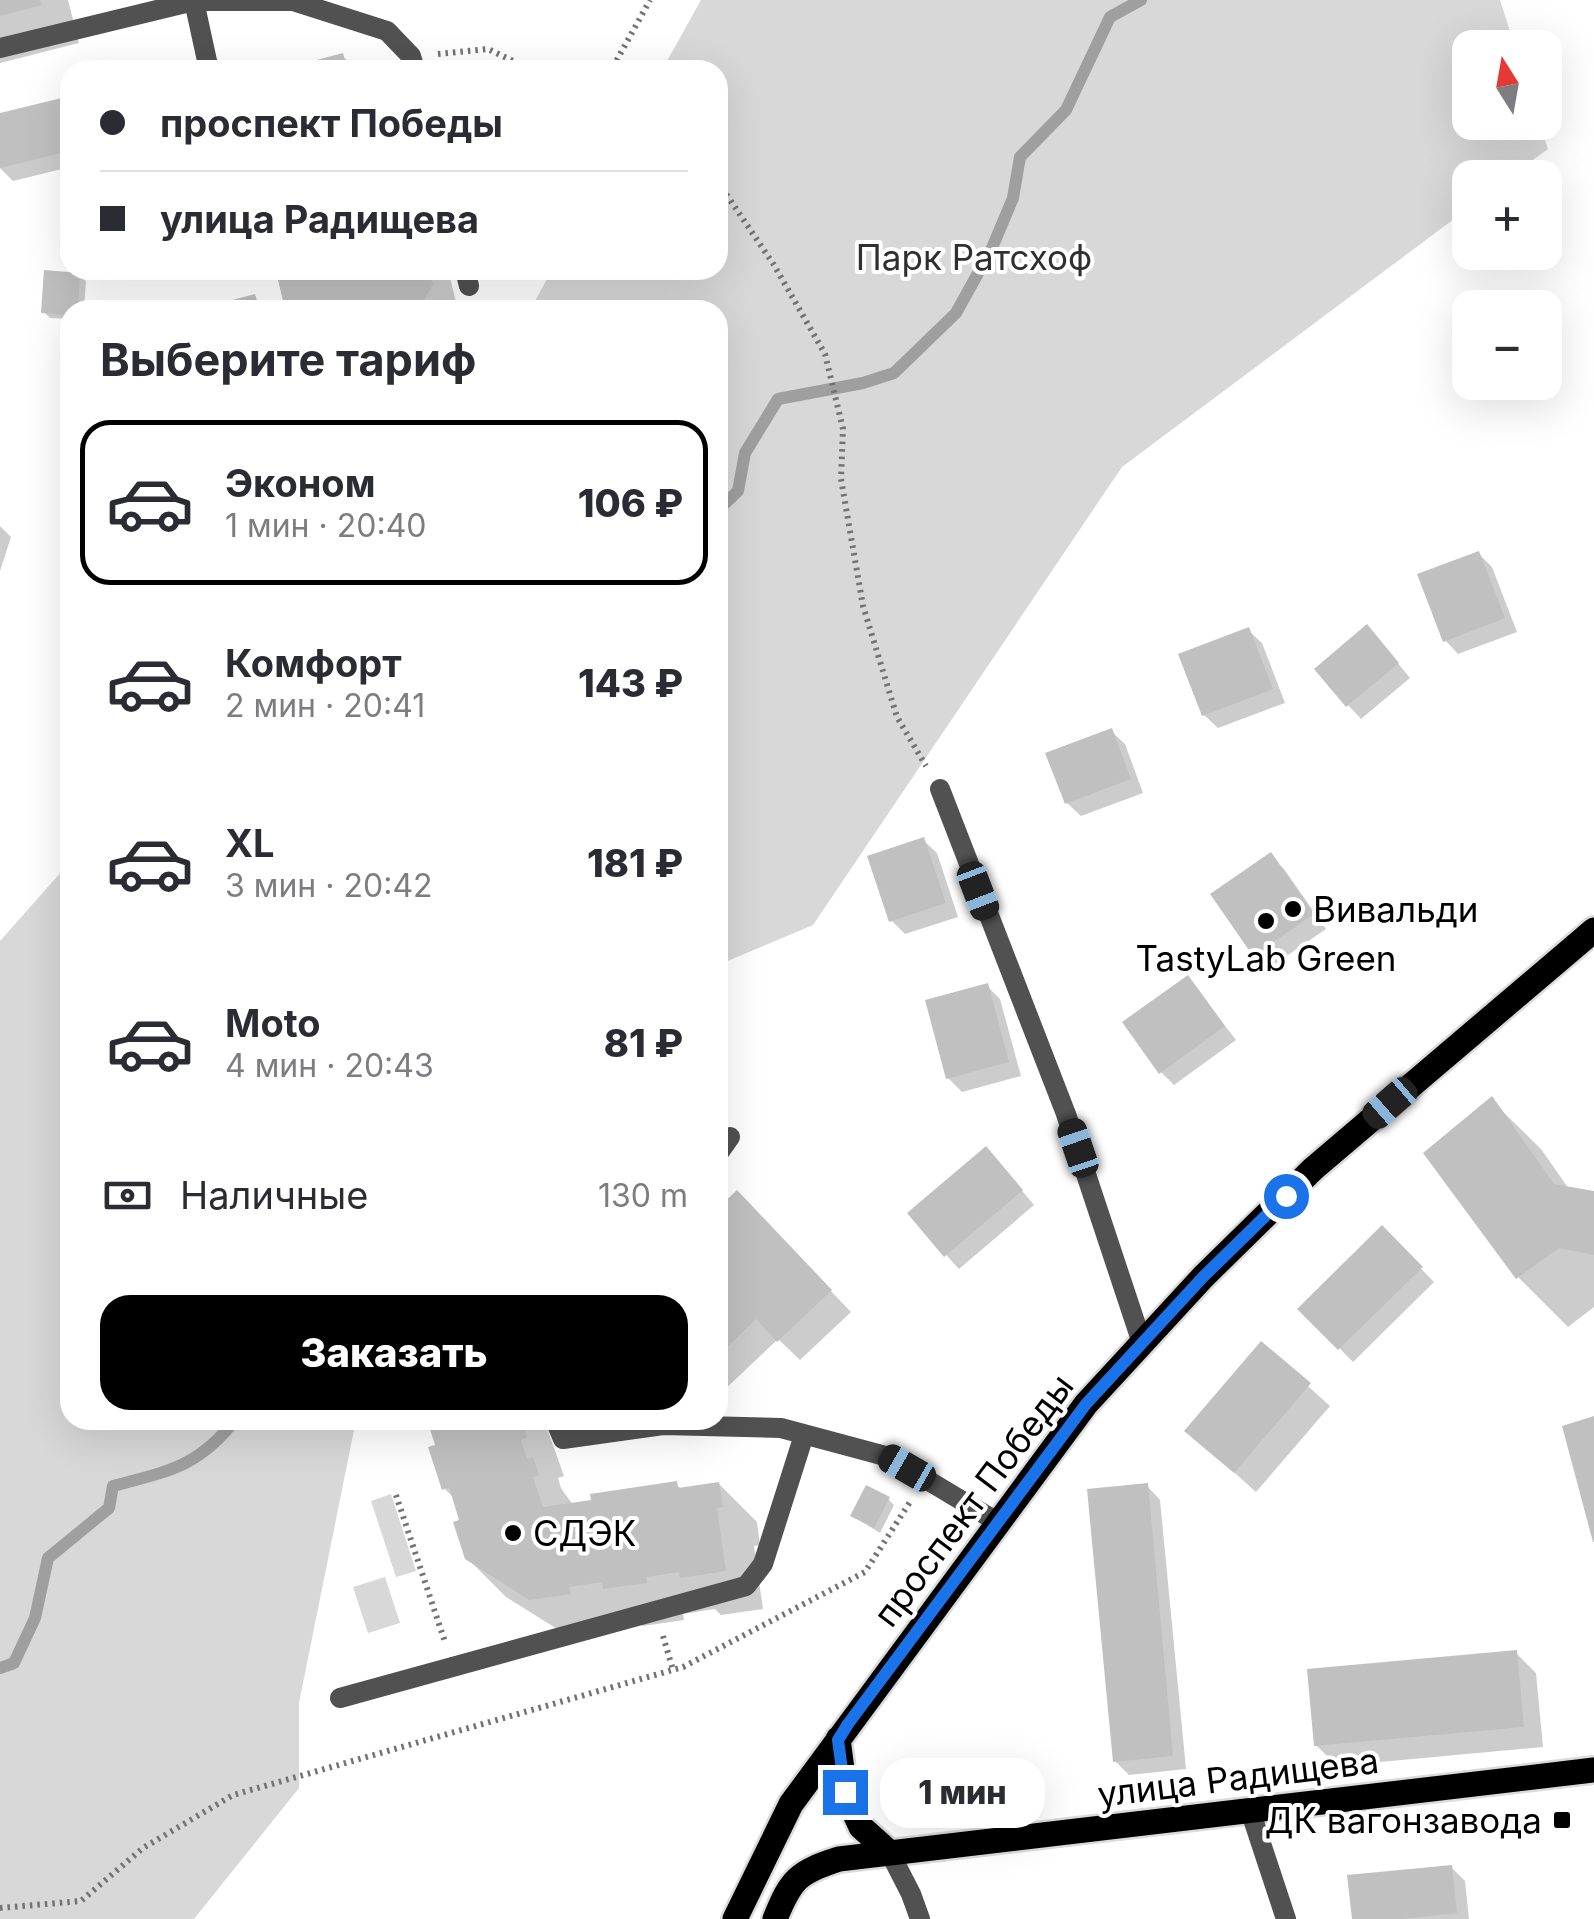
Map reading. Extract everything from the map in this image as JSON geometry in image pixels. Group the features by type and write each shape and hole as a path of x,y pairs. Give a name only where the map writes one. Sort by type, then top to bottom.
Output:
{"main road":[{"name":"проспект Победы","path":"735,1919 791,1804 1086,1404 1203,1277 1313,1169 1594,930"},
{"path":"838,1740 845,1792 861,1826 890,1853"},
{"name":"улица Радищева","path":"778,1910 791,1882 810,1868 839,1859 1594,1770"}],"street":[{"path":"0,48 194,1 293,1 386,32 410,60"},
{"path":"194,1 206,60"},
{"path":"940,789 1066,1114 1142,1343"},
{"path":"728,1426 781,1428 889,1458 999,1523"},
{"path":"559,1430 563,1439 618,1430"},
{"path":"340,1698 746,1586 763,1564 804,1435"},
{"path":"1250,1810 1286,1919"},
{"path":"890,1853 912,1894 920,1919"}],"path":[{"path":"618,60 650,0"},
{"path":"429,60 488,49 511,60"},
{"path":"728,197 774,264 825,354 843,429 841,478 863,606 897,717 940,789"},
{"path":"0,1908 81,1901 144,1848 233,1795 683,1667 864,1572 925,1478"},
{"path":"396,1494 453,1667"}],"green space":[{"name":"Парк Ратсхоф","path":"701,0 1500,0 1510,30 1452,30 1452,140 1545,140 1548,149 1533,160 1452,160 1452,220 1122,467 813,925 728,961 728,300 536,300 546,280 728,280 728,60 668,60"},
{"path":"60,873 60,1430 354,1430 299,1703 299,1788 194,1919 0,1919 0,941"},
{"path":"391,1494 416,1571 396,1577 371,1501"},
{"path":"385,1577 400,1623 368,1633 353,1587"}],"building":[{"path":"0,0 40,0 42,5 0,16"},
{"path":"343,53 345,60 317,60"},
{"path":"60,98 60,153 0,168 0,113"},
{"path":"44,270 60,271 60,280 80,280 79,300 60,300 60,314 41,313"},
{"path":"278,280 432,280 433,284 424,300 283,300"},
{"path":"255,294 257,300 232,300"},
{"path":"1479,551 1505,618 1443,642 1417,574"},
{"path":"1367,624 1399,663 1346,707 1314,669"},
{"path":"1249,627 1273,689 1202,716 1178,654"},
{"path":"1112,728 1131,779 1065,804 1045,753"},
{"path":"924,837 946,903 889,922 867,856"},
{"path":"1271,852 1314,914 1253,956 1210,894"},
{"path":"1188,975 1225,1026 1159,1074 1122,1022"},
{"path":"988,983 1009,1062 946,1079 925,1000"},
{"path":"1492,1096 1554,1184 1594,1191 1594,1255 1559,1248 1516,1279 1423,1153"},
{"path":"986,1146 1023,1190 944,1257 907,1213"},
{"path":"737,1190 832,1290 777,1342 756,1319 728,1346 728,1199"},
{"path":"1382,1225 1423,1267 1338,1350 1297,1309"},
{"path":"1261,1341 1311,1383 1234,1473 1184,1431"},
{"path":"1594,1416 1594,1542 1593,1542 1562,1426"},
{"path":"430,1430 525,1430 527,1437 521,1440 527,1459 533,1457 539,1475 533,1477 543,1507 591,1500 590,1494 677,1481 678,1488 719,1482 723,1507 717,1508 726,1571 680,1578 679,1572 646,1577 647,1583 603,1589 602,1582 569,1587 571,1594 529,1600 465,1559 453,1522 459,1520 449,1487 442,1490 428,1447 435,1445"},
{"path":"1148,1483 1173,1756 1113,1762 1087,1489"},
{"path":"866,1485 890,1497 874,1528 850,1516"},
{"path":"1517,1650 1524,1727 1314,1746 1307,1669"},
{"path":"1452,1865 1457,1913 1352,1919 1347,1875"}],"waterway":[{"path":"728,500 738,491 745,453 778,399 894,373 956,313 992,248 1013,198 1020,157 1066,110 1110,17 1141,0"},
{"path":"0,1668 14,1663 35,1618 48,1558 109,1508 113,1486 181,1465 208,1448 226,1430"}],"place":[{"name":"Вивальди","path":"1293,909"},
{"name":"TastyLab Green","path":"1266,921"},
{"name":"СДЭК","path":"513,1533"},
{"name":"ДК вагонзавода","path":"1562,1820"}],"route":[{"path":"845,1792 838,1740 848,1724 1086,1404 1203,1277 1286,1196"}]}
